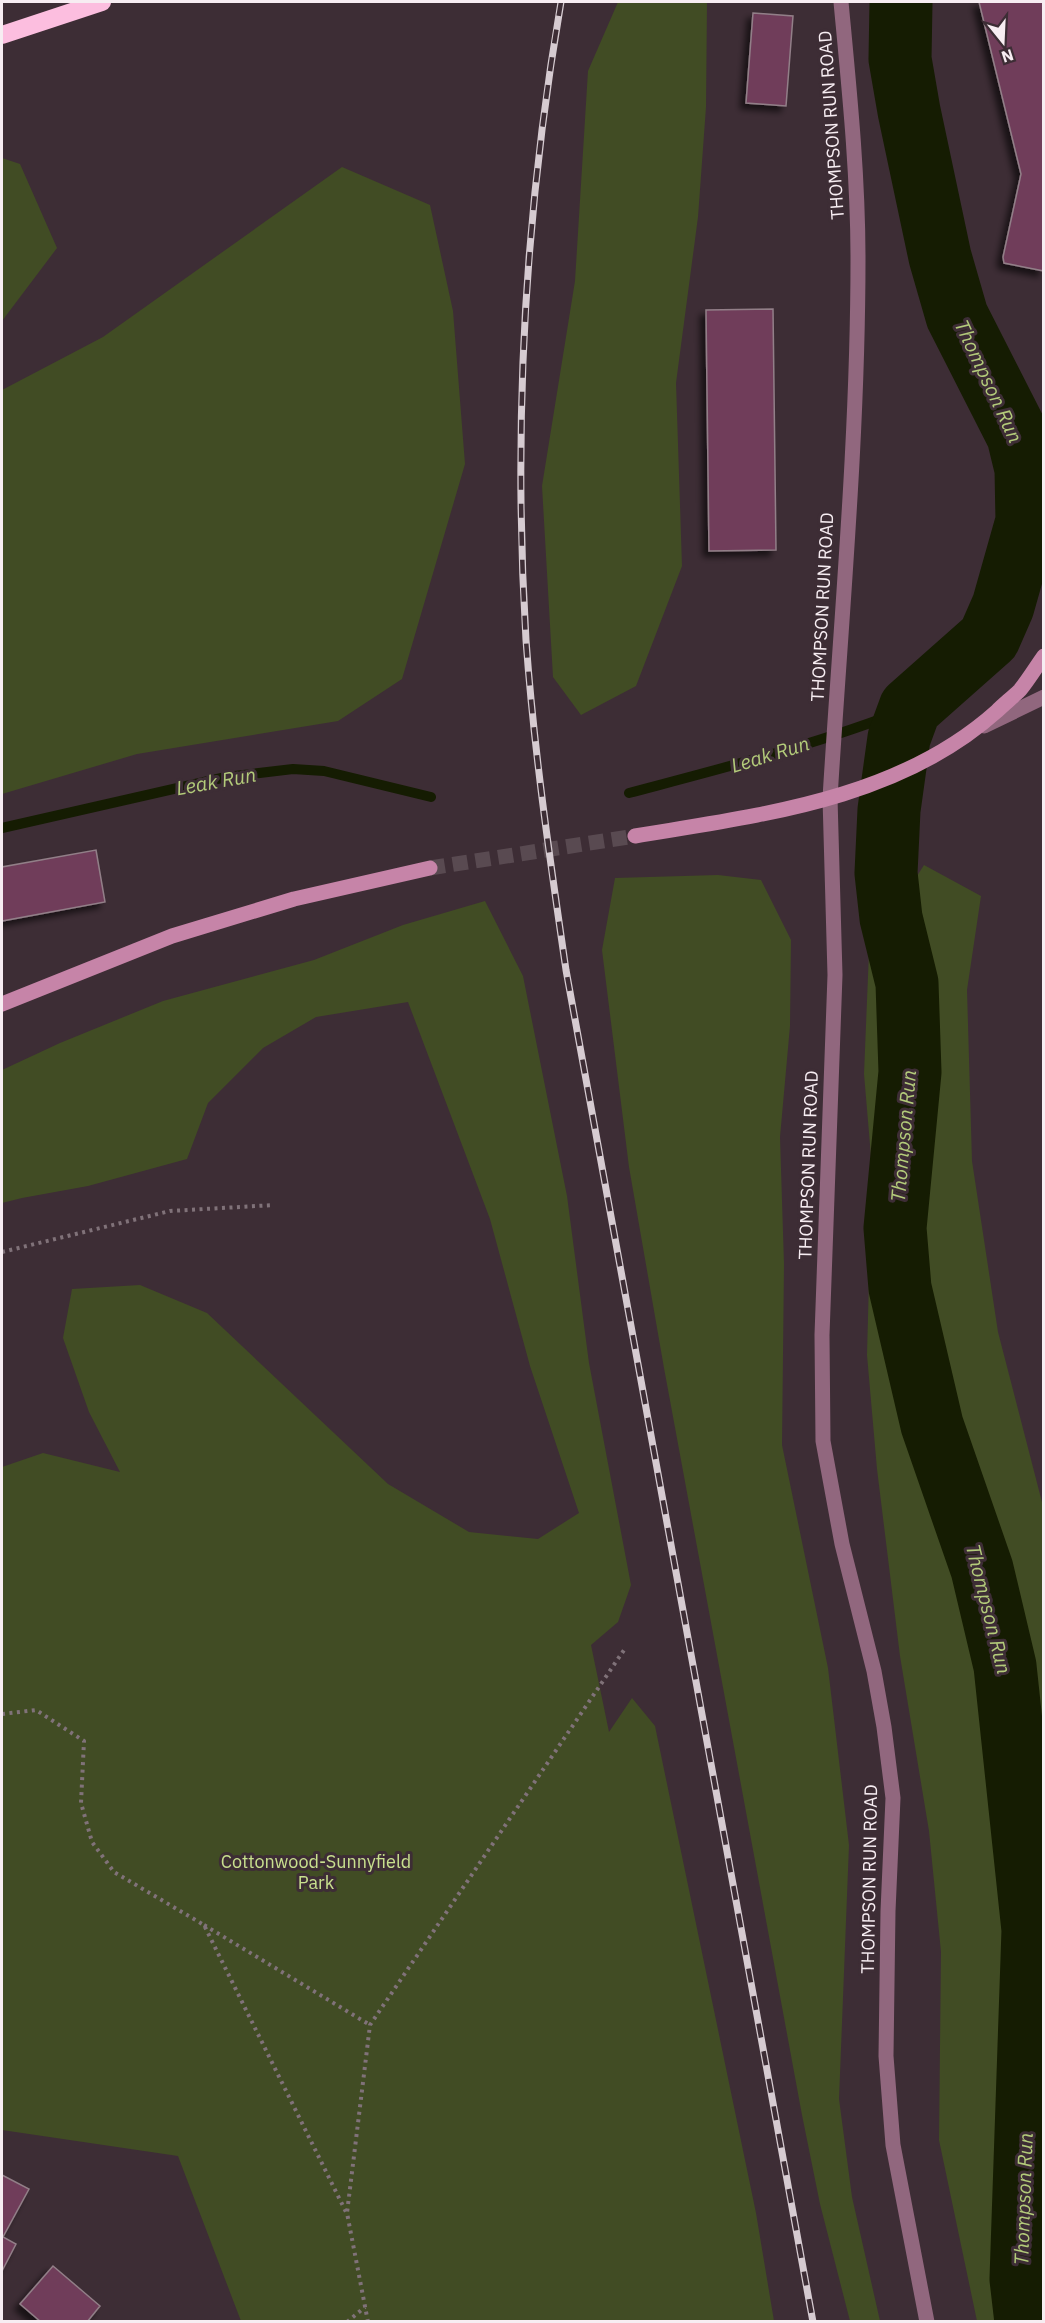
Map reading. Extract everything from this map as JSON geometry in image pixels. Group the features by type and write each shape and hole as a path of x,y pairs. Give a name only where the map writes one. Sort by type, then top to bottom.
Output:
{"highway":[{"path":"2,35 102,2"}],"main road":[{"path":"635,836 735,819 830,798 872,785 928,759 975,730 1020,690 1044,656"},
{"path":"2,1004 172,936 294,899 430,868"}],"street":[{"name":"THOMPSON RUN ROAD","path":"841,2 857,182 857,364 830,798 834,975 822,1335 824,1441 842,1544 874,1671 893,1798 888,1911 886,2056 893,2145 927,2322"},
{"path":"975,730 1044,697"}],"path":[{"path":"2,1252 170,1211 274,1205"},
{"path":"346,2213 370,2025 624,1650"},
{"path":"2,1714 36,1710 84,1741 81,1803 92,1842 114,1872 370,2025"},
{"path":"204,1925 346,2213 368,2322"},
{"path":"347,2322 365,2307"}],"green space":[{"path":"618,2 707,2 706,107 698,217 676,383 682,566 636,686 581,715 553,677 542,486 575,281 588,71"},
{"path":"2,158 20,164 57,248 2,321"},
{"path":"342,167 430,205 453,311 465,464 402,679 338,721 137,754 2,794 2,390 103,337"},
{"path":"924,865 981,896 967,990 972,1161 998,1332 1043,1506 1043,2321 977,2321 939,2140 941,1952 929,1831 900,1656 877,1469 867,1355 872,1168 864,1074 869,952"},
{"path":"718,875 761,880 791,940 790,1026 780,1137 784,1264 782,1445 828,1668 849,1845 839,2099 852,2197 880,2321 850,2321 820,2204 664,1368 629,1167 602,950 615,878"},
{"name":"Cottonwood-Sunnyfield Park","path":"485,901 523,976 567,1196 589,1363 631,1585 618,1622 591,1645 609,1732 632,1698 655,1726 756,2213 774,2321 241,2321 178,2156 2,2130 2,1467 43,1453 120,1472 89,1412 63,1338 72,1289 140,1285 207,1313 388,1484 469,1532 538,1539 579,1513 530,1366 490,1219 408,1002 316,1017 263,1048 208,1103 187,1159 88,1186 2,1203 2,1070 60,1043 163,1001 314,960 403,925"}],"building":[{"path":"979,2 1044,2 1044,271 1004,263 1003,257 1021,174"},
{"path":"753,13 793,16 786,106 746,103"},
{"path":"773,309 776,550 709,551 706,310"},
{"path":"96,850 105,902 2,921 2,867"},
{"path":"2,2175 29,2189 3,2237 16,2244 2,2271"},
{"path":"53,2266 100,2306 87,2322 41,2322 20,2304"}],"waterway":[{"name":"Thompson Run","path":"901,2 900,59 940,257 957,316 1018,436 1026,469 1027,521 1003,606 989,638 910,708 899,738 889,810 886,873 891,918 907,983 910,1072 895,1228 900,1288 932,1425 982,1569 1005,1666 1033,1930 1021,2279 1026,2322"},
{"name":"Leak Run","path":"629,793 806,744 910,708"},
{"name":"Leak Run","path":"2,828 226,777 293,769 324,771 431,797"}],"tunnel":[{"path":"430,868 635,836"}],"railway":[{"path":"561,2 539,160 525,320 522,400 522,560 533,723 566,970 813,2322"}]}
